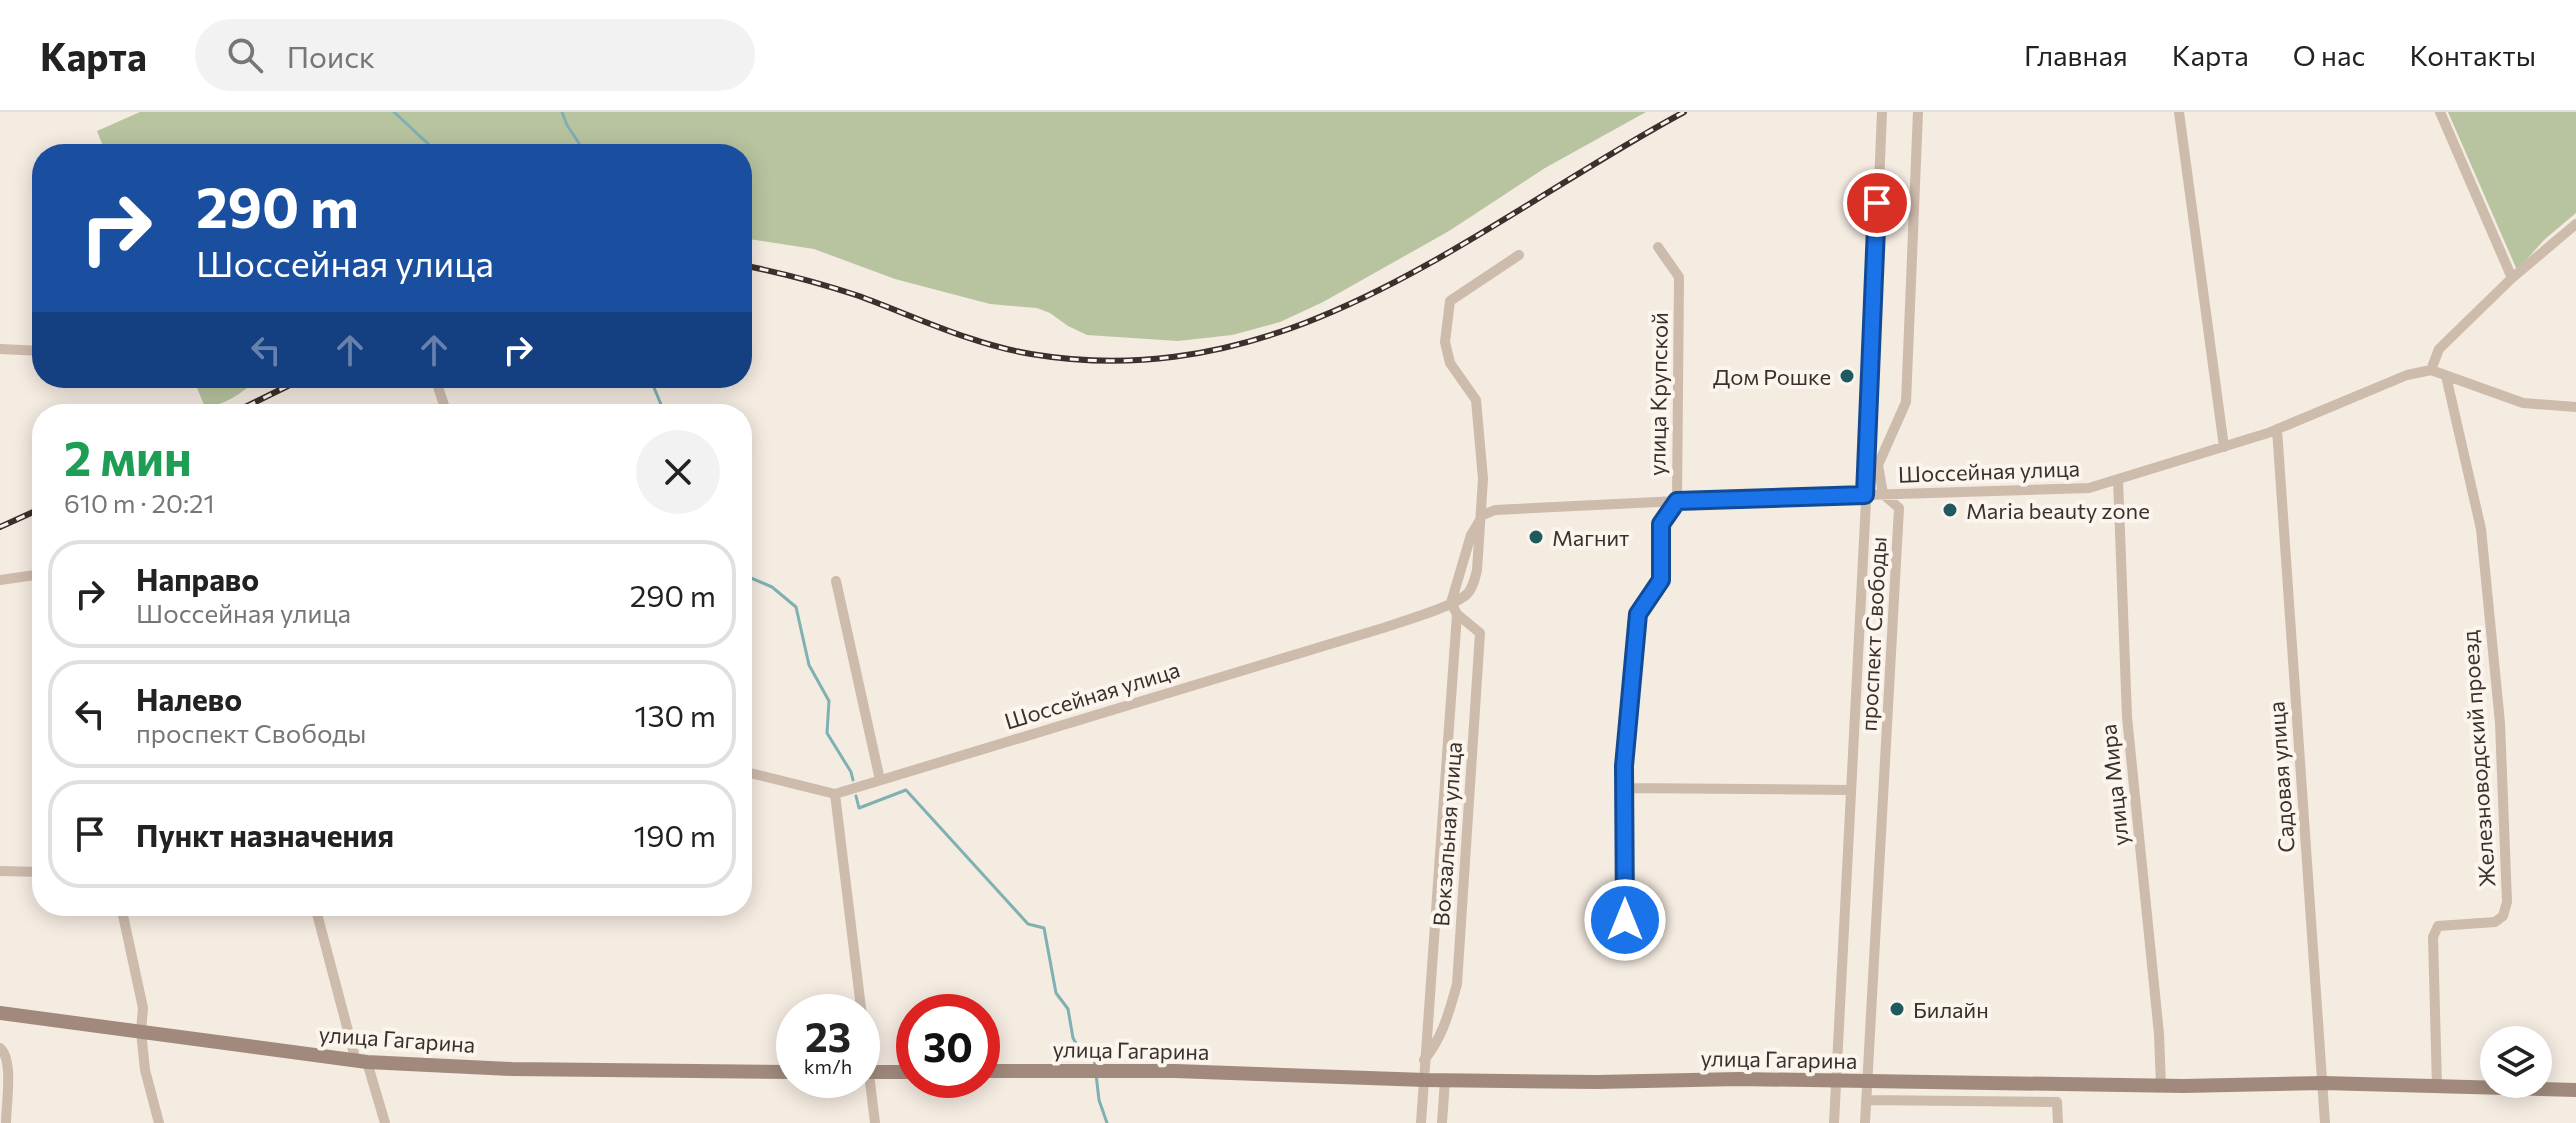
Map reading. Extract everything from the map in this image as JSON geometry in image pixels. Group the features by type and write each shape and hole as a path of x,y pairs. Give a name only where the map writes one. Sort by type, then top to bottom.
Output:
{"main road":[{"name":"улица Гагарина","path":"0,1013 362,1061 512,1069 776,1072"},
{"name":"улица Гагарина","path":"1000,1071 1597,1082 1739,1079 2161,1086 2323,1083 2576,1090"}],"street":[{"name":"проспект Свободы","path":"1834,1123 1882,112"},
{"name":"проспект Свободы","path":"1865,1123 1899,508 1883,494 1878,465 1906,402 1918,112"},
{"path":"2179,112 2224,447"},
{"path":"2440,112 2512,278"},
{"path":"2576,224 2512,278 2439,349 2431,370 2523,403 2576,407"},
{"name":"улица Крупской","path":"1625,920 1624,788 1638,614 1661,580 1661,524 1677,501 1679,277 1658,247"},
{"name":"Вокзальная улица","path":"1454,608 1473,584 1483,515 1483,479 1476,400 1450,363 1445,342 1450,301 1519,255"},
{"path":"0,349 32,351"},
{"name":"Шоссейная улица","path":"1483,515 1495,510 1677,501 2089,488 2277,429 2407,375 2431,370"},
{"name":"Железноводский проезд","path":"2437,1086 2433,937 2438,926 2495,922 2503,916 2507,902 2500,723 2481,529 2446,376"},
{"name":"Садовая улица","path":"2277,429 2325,1123"},
{"name":"улица Мира","path":"2118,479 2127,717 2159,1034 2161,1086"},
{"name":"Вокзальная улица","path":"1421,1123 1454,608 1471,535 1483,515"},
{"path":"0,580 32,575"},
{"path":"836,581 880,780"},
{"name":"Шоссейная улица","path":"835,794 1454,608"},
{"name":"Вокзальная улица","path":"1424,1060 1445,1026 1457,984 1480,633 1454,608"},
{"path":"752,773 835,794 857,994"},
{"path":"1624,788 1851,790"},
{"path":"0,871 32,872"},
{"path":"123,916 143,1008 141,1031 145,1070 159,1123"},
{"path":"318,916 362,1061 385,1123"},
{"path":"3,1050 6,1123"},
{"path":"1442,1123 1445,1080"},
{"path":"871,1098 875,1123"},
{"path":"1866,1100 2057,1102 2058,1123"}],"green space":[{"path":"140,112 1646,112 1545,168 1449,231 1323,302 1280,322 1232,335 1178,341 1087,335 1037,308 990,304 895,279 814,249 752,240 752,144 102,144 97,131"},
{"path":"2448,112 2576,112 2576,213 2545,239 2517,270"},
{"path":"197,388 247,388 219,404 204,404"}],"waterway":[{"path":"394,112 428,144"},
{"path":"562,112 579,144"},
{"path":"654,388 661,404"},
{"path":"752,578 772,587 796,607 809,665 829,701 827,733 853,780"},
{"path":"856,796 859,808 906,790 1028,924 1044,928 1056,993 1068,1009 1073,1038 1081,1052 1094,1055 1095,1066"},
{"path":"1096,1074 1099,1100 1107,1123"}],"railway":[{"path":"752,267 844,291 965,337 1031,354 1125,361 1213,350 1296,326 1376,292 1453,250 1684,112"},
{"path":"251,404 284,388"},
{"path":"0,527 32,513"}],"place":[{"name":"Дом Рошке","path":"1847,376"},
{"name":"Maria beauty zone","path":"1950,510"},
{"name":"Магнит","path":"1536,537"},
{"name":"Билайн","path":"1897,1009"}],"route":[{"path":"1625,920 1624,766 1638,614 1661,580 1661,524 1677,501 1865,495 1877,203"}]}
